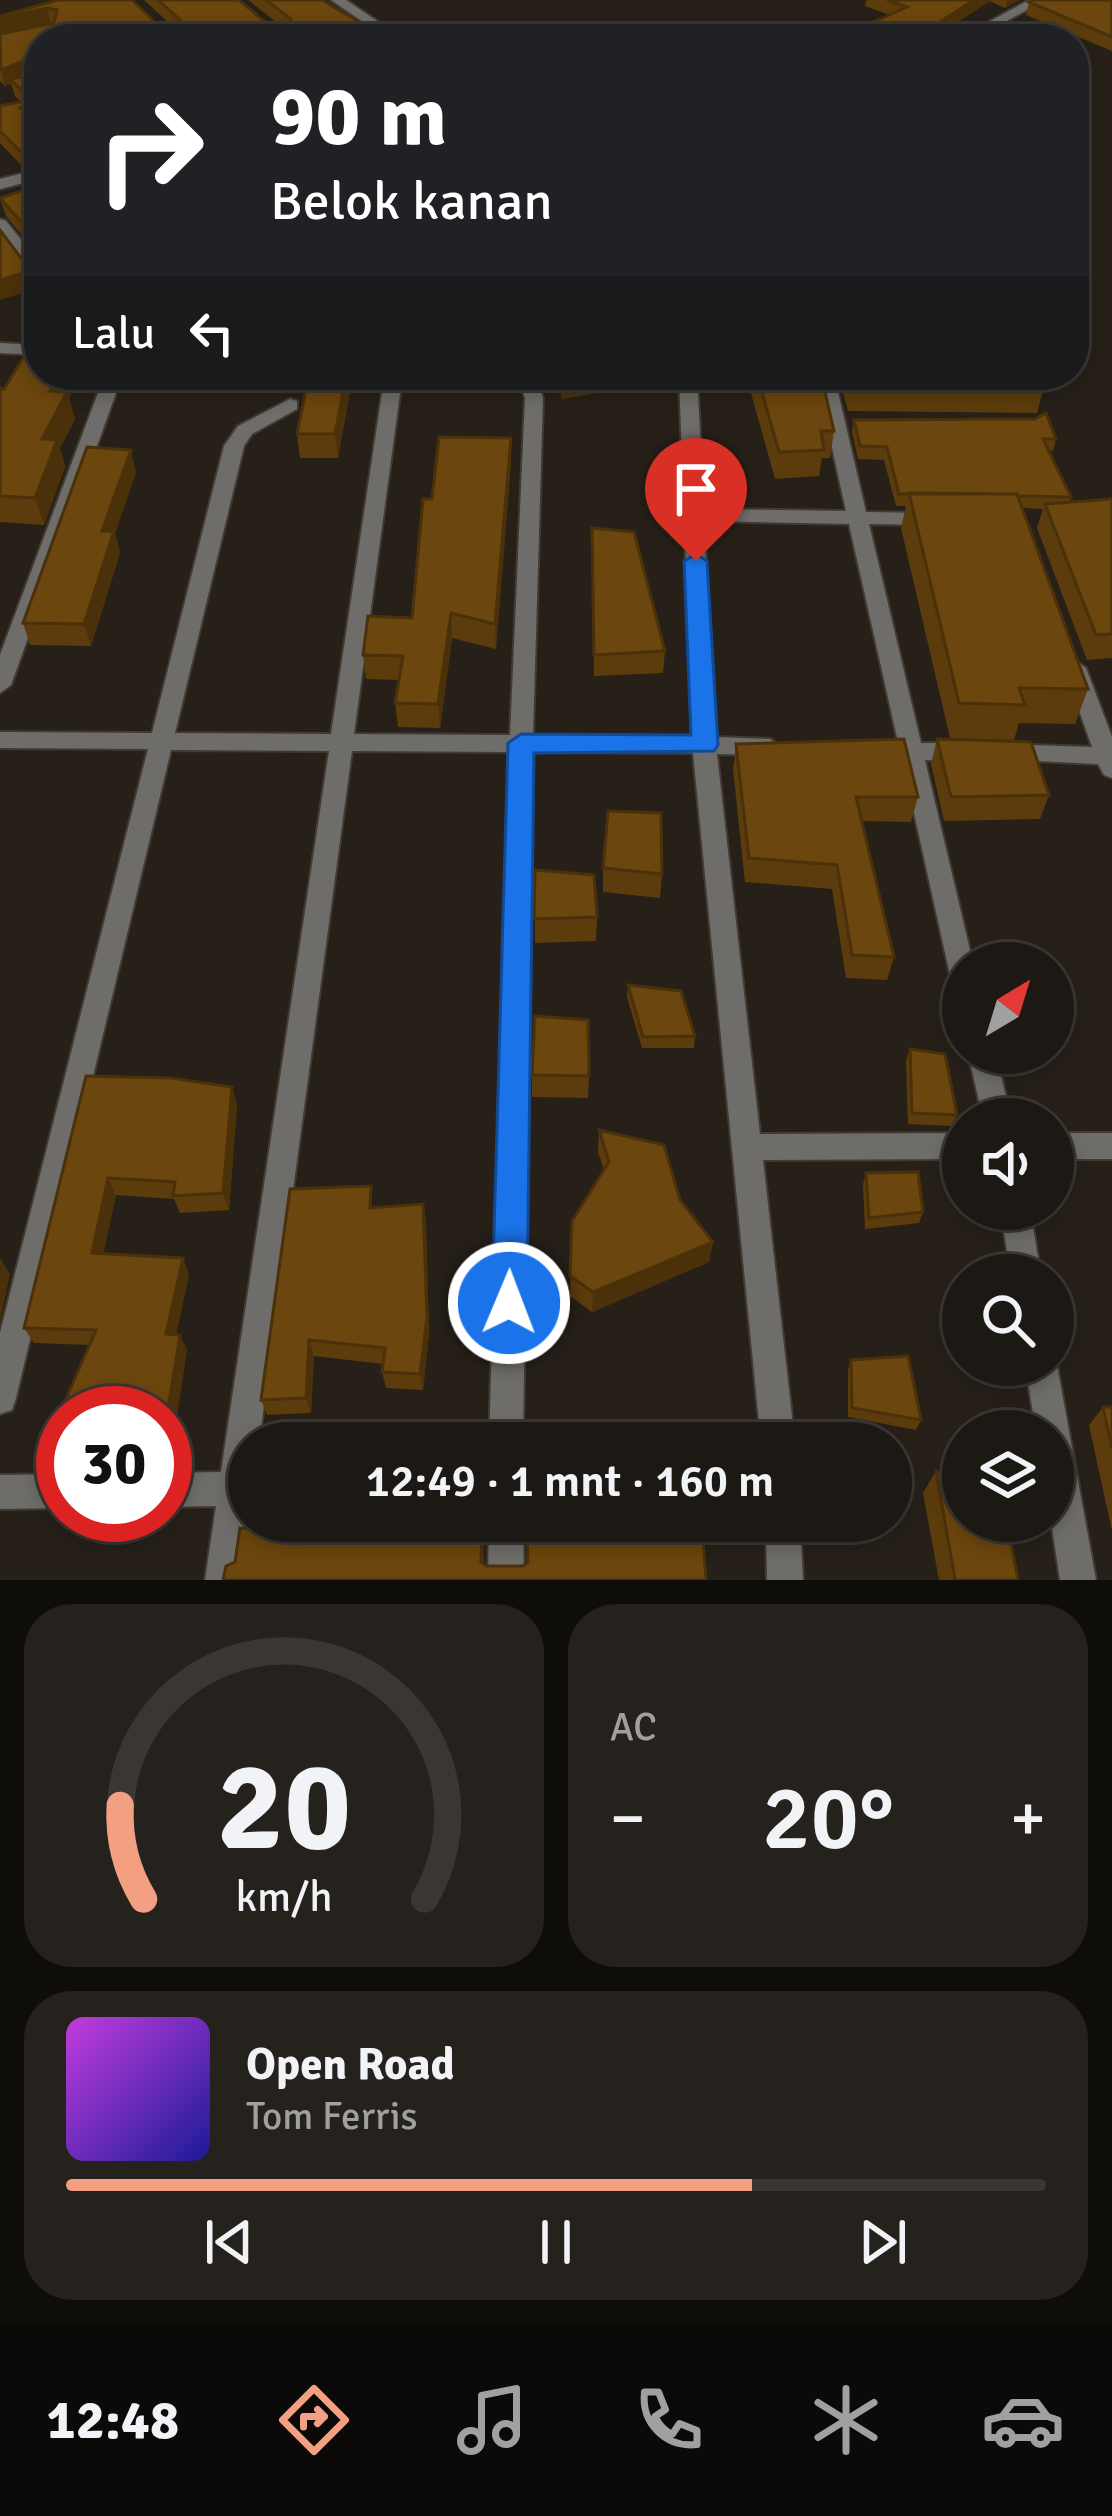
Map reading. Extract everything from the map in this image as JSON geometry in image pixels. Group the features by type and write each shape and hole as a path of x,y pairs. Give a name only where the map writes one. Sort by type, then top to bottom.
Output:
{"street":[{"path":"337,0 375,24"},
{"path":"993,24 1039,0"},
{"path":"0,224 24,254"},
{"path":"0,685 108,390"},
{"path":"251,1422 391,390"},
{"path":"506,1422 532,390"},
{"path":"689,390 704,745 776,1422"},
{"path":"832,390 847,422 860,518 955,942"},
{"path":"0,1398 234,446 244,430 290,405"},
{"path":"693,515 951,519"},
{"path":"864,749 1111,761 1068,649"},
{"path":"0,740 796,747"},
{"path":"748,1147 942,1146"},
{"path":"1074,1146 1112,1146"},
{"path":"192,1490 228,1489"},
{"path":"0,1492 36,1491"},
{"path":"223,1580 231,1542"},
{"path":"506,1542 506,1580"},
{"path":"783,1542 784,1580"},
{"path":"1072,1542 1078,1580"}],"building":[{"path":"58,0 132,0 157,24 49,24 54,23 57,10 47,8 0,16"},
{"path":"158,0 239,0 268,24 180,24"},
{"path":"266,0 322,0 363,24 291,24 291,19"},
{"path":"887,0 974,0 936,24 869,24 907,7"},
{"path":"1112,0 1112,37 1089,24 1029,2"},
{"path":"24,29 24,61 1,70 0,34"},
{"path":"24,76 24,93 10,79"},
{"path":"24,101 20,108 24,110 24,150 20,151 0,131 0,106"},
{"path":"24,190 24,225 0,198"},
{"path":"0,230 24,262 24,273 0,280"},
{"path":"24,356 24,390 67,392 42,439 57,440 35,498 0,496 0,388 4,389"},
{"path":"306,390 343,390 335,434 297,434"},
{"path":"761,390 824,390 834,431 821,431 824,450 779,452"},
{"path":"1046,413 1056,439 1043,439 1071,497 899,494 887,447 860,446 854,420 1035,419"},
{"path":"439,437 511,438 495,624 451,613 438,704 395,703 403,656 363,655 368,616 412,618 423,499 432,499"},
{"path":"87,447 131,450 102,531 114,531 84,624 23,623"},
{"path":"909,493 1017,494 1088,689 1019,688 1025,705 959,703"},
{"path":"1112,499 1112,634 1096,635 1045,504"},
{"path":"592,528 634,532 665,651 594,655"},
{"path":"904,739 918,797 856,797 894,957 852,955 837,865 749,858 736,744"},
{"path":"937,739 1031,742 1049,795 951,797"},
{"path":"608,811 661,813 662,874 603,868"},
{"path":"535,870 594,875 597,917 534,919"},
{"path":"628,985 681,991 695,1036 643,1037"},
{"path":"535,1016 588,1020 589,1076 532,1075"},
{"path":"910,1049 942,1054 942,1074 949,1074 954,1098 942,1098 942,1114 912,1113"},
{"path":"86,1076 171,1078 232,1087 223,1193 173,1196 175,1182 108,1178 92,1253 183,1258 166,1334 180,1335 172,1386 72,1386 96,1330 24,1328"},
{"path":"599,1130 664,1145 680,1200 713,1242 593,1292 570,1276 572,1221 609,1162"},
{"path":"918,1172 923,1212 869,1218 866,1173"},
{"path":"371,1186 370,1208 423,1204 427,1317 420,1374 382,1372 385,1348 309,1340 306,1398 261,1400 290,1189"},
{"path":"908,1356 921,1420 852,1408 851,1360"},
{"path":"1103,1407 1112,1407 1112,1449"},
{"path":"936,1471 942,1472 942,1505"},
{"path":"238,1542 481,1542 481,1562 486,1566 523,1566 528,1562 528,1542 703,1542 706,1580 223,1580 226,1566 235,1562"},
{"path":"948,1542 1011,1542 1018,1580 951,1580 955,1579"}],"route":[{"path":"509,1303 521,743 704,745 696,561"}]}
